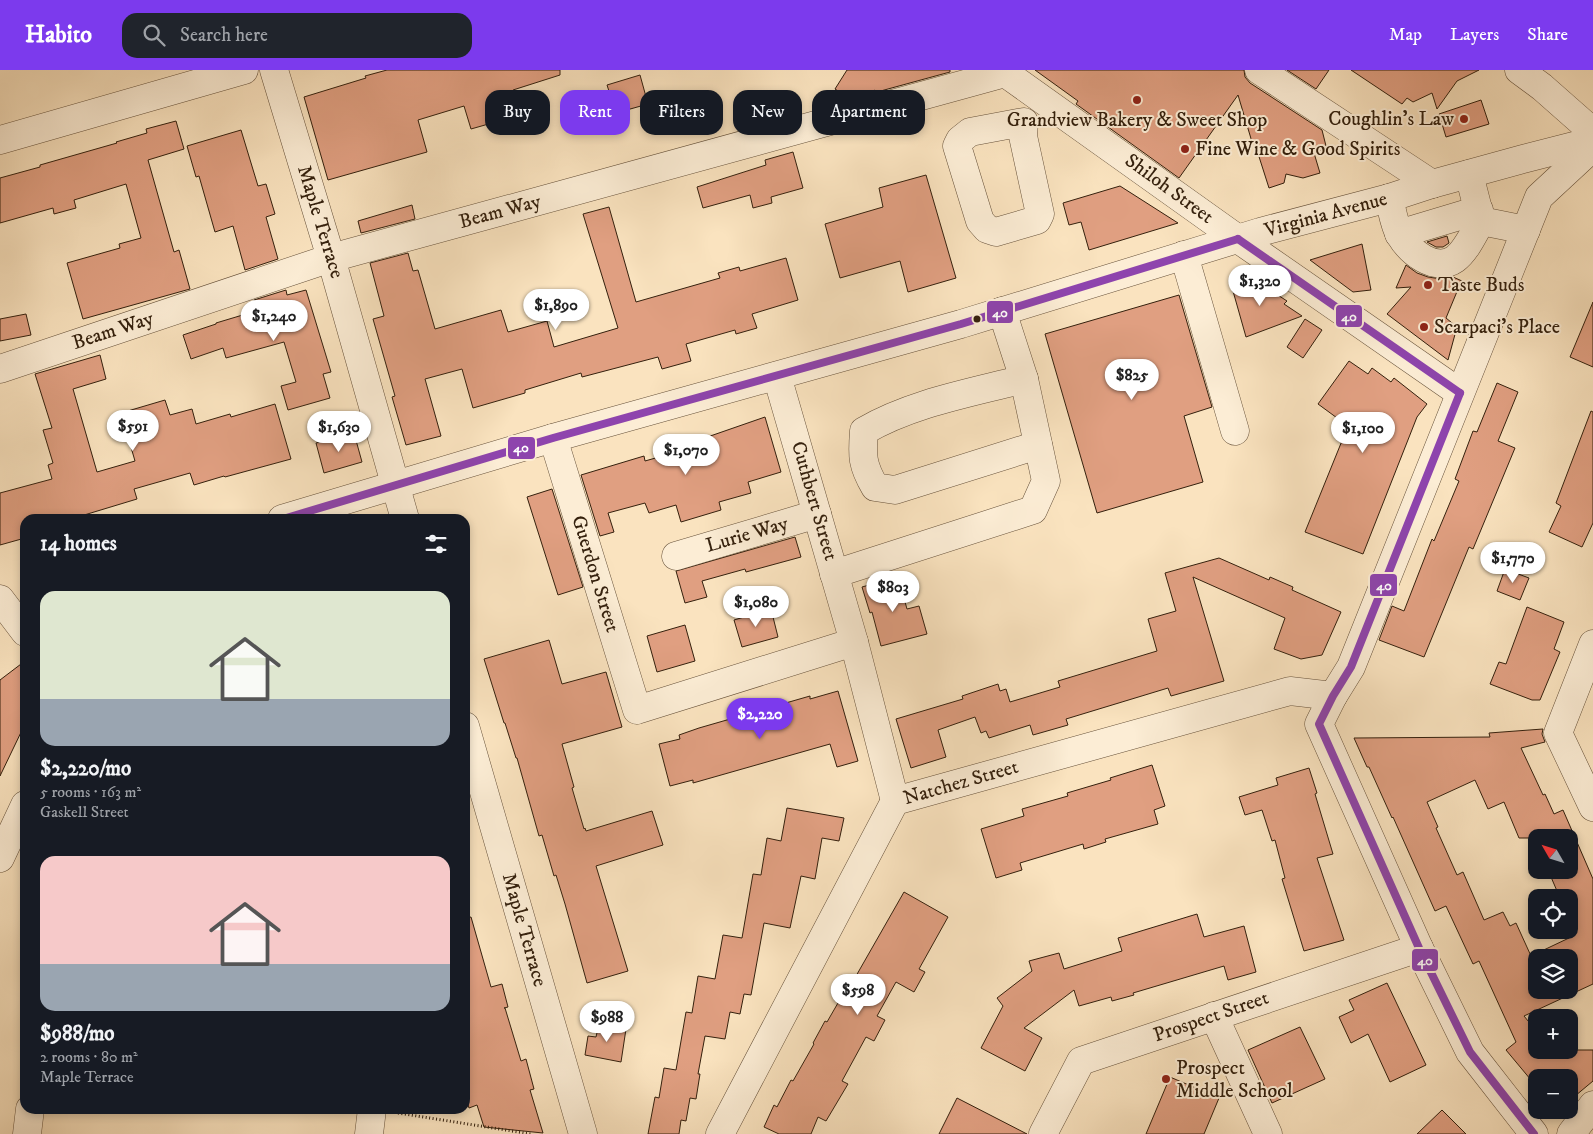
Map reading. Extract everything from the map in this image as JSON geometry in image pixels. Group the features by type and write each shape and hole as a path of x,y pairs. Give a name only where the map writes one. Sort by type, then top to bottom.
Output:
{"street":[{"path":"0,140 244,70"},
{"name":"Maple Terrace","path":"274,70 331,258 404,514"},
{"path":"1259,70 1432,184"},
{"path":"1519,70 1542,87 1593,132"},
{"name":"Beam Way","path":"0,369 331,258 1003,71"},
{"name":"Shiloh Street","path":"1003,71 1238,239 1460,393"},
{"path":"1024,122 970,132 960,140 957,146 980,222 987,229 996,232 1037,220 1040,214 1023,136 1030,91"},
{"name":"Virginia Avenue","path":"299,514 553,438 1002,311 1238,239 1389,198 1432,184 1593,142"},
{"path":"1534,1134 1470,1052 1419,948 1318,724 1351,667 1539,198 1593,148"},
{"path":"1389,198 1400,234 1416,254 1433,262 1444,264 1454,260 1461,253 1480,215 1469,174"},
{"path":"1400,234 1480,215 1526,230"},
{"path":"1184,255 1235,430"},
{"path":"834,574 1033,510 1046,481 1024,379 1002,311"},
{"name":"Cuthbert Street","path":"777,376 854,642 895,801"},
{"path":"1024,379 927,404 883,420 864,431 862,452 866,472 875,487 895,490 1038,445"},
{"name":"Guerdon Street","path":"553,438 637,710 854,642"},
{"name":"Lurie Way","path":"676,556 817,514"},
{"path":"1593,644 1558,733 1593,807"},
{"name":"Natchez Street","path":"720,1134 895,801 1290,691 1333,696"},
{"name":"Maple Terrace","path":"470,743 583,1134"},
{"path":"0,858 20,816"},
{"name":"Prospect Street","path":"1043,1134 1081,1061 1419,948"},
{"path":"1214,1016 1268,1134"},
{"path":"1571,1134 1593,1105"},
{"path":"27,1134 29,1114"},
{"path":"369,1134 371,1114"}],"path":[{"path":"404,1114 531,1134"}],"building":[{"path":"387,70 560,70 560,75 513,90 485,90 485,125 471,129 464,106 418,120 427,152 328,180 304,97 366,78 365,76"},
{"path":"847,70 950,70 950,72 884,90 835,89"},
{"path":"1035,70 1244,70 1245,77 1250,83 1322,130 1326,146 1322,146 1323,149 1314,153 1320,173 1303,178 1286,174 1284,183 1269,188 1254,141 1252,142 1238,95 1179,178 1076,104 1078,101"},
{"path":"1287,70 1329,70 1316,89"},
{"path":"1351,70 1479,70 1457,81 1437,109 1432,93 1413,102 1407,98 1402,104"},
{"path":"640,75 644,90 640,90 640,106 630,109 630,90 609,90 607,85"},
{"name":"Coughlin's Law","path":"1481,100 1489,124 1446,137 1439,114"},
{"path":"176,121 184,149 148,160 174,252 179,250 190,289 83,319 67,263 120,248 119,244 141,238 126,184 74,200 76,208 54,214 53,208 0,223 0,178 117,143 147,133 146,129"},
{"path":"241,130 258,186 266,184 275,214 266,217 278,259 245,270 233,226 215,232 199,176 196,177 187,146"},
{"path":"793,152 803,188 771,197 772,203 753,208 750,195 703,208 697,187 766,165 765,160"},
{"path":"926,175 956,278 908,292 900,261 840,278 825,224 883,207 879,188"},
{"path":"1120,186 1178,223 1089,250 1081,222 1069,225 1063,203"},
{"path":"412,205 415,219 361,233 358,221"},
{"path":"609,207 636,302 720,278 718,273 739,267 740,271 786,258 798,300 752,314 757,328 736,334 735,330 686,344 691,361 662,369 658,357 582,377 581,373 525,390 525,393 473,408 462,369 425,379 441,436 406,445 392,397 395,396 373,319 384,316 370,263 408,253 413,271 418,270 435,329 501,310 508,332 547,321 554,347 618,328 583,214"},
{"path":"1447,236 1449,243 1443,247 1436,247 1427,242"},
{"path":"1362,244 1371,290 1353,292 1310,260"},
{"path":"1406,265 1417,273 1428,277 1441,279 1453,277 1462,281 1446,318 1457,327 1448,360 1387,314 1411,287 1396,288"},
{"path":"1253,279 1287,301 1284,304 1302,316 1246,337 1231,284"},
{"path":"286,290 287,295 306,290 331,372 323,374 330,398 288,410 281,386 296,382 284,342 226,358 223,348 191,359 183,335 256,311 254,300"},
{"path":"1179,295 1212,407 1184,416 1203,482 1097,513 1045,334"},
{"path":"1593,302 1593,367 1570,357"},
{"path":"26,314 31,335 0,341 0,319"},
{"path":"1305,319 1322,330 1303,358 1287,347"},
{"path":"100,355 106,379 73,389 97,472 135,461 121,413 165,400 170,415 192,409 196,424 230,414 231,417 275,404 291,459 194,485 190,473 134,489 137,499 88,514 20,514 20,539 0,545 0,493 52,479 48,465 53,463 43,430 52,428 35,374"},
{"path":"1349,361 1368,374 1372,368 1391,382 1394,378 1427,404 1417,417 1363,554 1305,532 1348,426 1318,404"},
{"path":"1497,383 1518,392 1498,441 1515,448 1473,549 1469,547 1424,657 1379,640 1392,606 1404,611 1432,539 1434,541 1459,481 1455,479 1473,431 1477,432"},
{"path":"1591,411 1593,412 1593,523 1582,547 1549,532 1561,506 1556,503"},
{"path":"765,417 781,472 748,482 751,493 719,502 721,510 681,522 676,505 649,513 645,503 608,513 614,532 600,536 581,475 644,456 645,461 694,447 693,442"},
{"path":"354,433 362,462 324,473 316,443"},
{"path":"552,489 583,587 558,595 527,497"},
{"path":"795,537 801,557 746,572 745,569 702,581 707,597 685,603 676,571"},
{"path":"1219,558 1269,580 1270,577 1293,587 1292,590 1341,612 1322,655 1301,659 1274,649 1285,618 1193,577 1224,681 1171,696 1168,688 1066,719 1068,725 1033,735 1030,725 989,738 986,731 981,733 975,717 938,730 946,757 911,768 896,719 963,699 962,696 998,684 1000,691 1006,689 1010,702 1060,687 1058,681 1157,651 1148,619 1176,611 1165,573"},
{"path":"1505,569 1529,578 1520,600 1497,591"},
{"path":"898,577 907,609 919,606 927,634 881,646 872,612 870,613 862,587"},
{"path":"1527,607 1564,622 1554,649 1560,652 1540,700 1532,700 1490,684 1499,662 1506,664"},
{"path":"771,609 778,637 742,647 734,620"},
{"path":"685,625 695,661 657,672 647,636"},
{"path":"549,640 562,684 606,672 622,727 562,744 584,829 586,831 652,811 663,845 596,866 628,971 587,983 556,875 554,876 542,835 539,836 517,758 484,659"},
{"path":"20,665 20,734 0,776 0,680"},
{"path":"838,691 858,761 837,767 830,744 693,783 693,780 670,786 659,744 680,739 679,735 699,728 810,696 810,699"},
{"path":"1543,729 1542,734 1545,742 1521,748 1554,814 1563,810 1571,829 1528,829 1528,838 1519,838 1504,802 1488,809 1475,780 1427,802 1438,827 1436,828 1457,875 1463,872 1484,920 1503,912 1510,926 1516,923 1528,949 1528,999 1561,999 1539,1009 1528,1009 1528,1014 1524,1016 1528,1021 1528,1059 1578,1059 1578,1050 1593,1050 1593,1081 1578,1094 1578,1069 1528,1069 1528,1076 1506,1050 1516,1042 1479,961 1473,964 1446,906 1435,911 1393,817 1354,738 1490,737 1489,733"},
{"path":"1152,765 1165,806 1154,810 1158,824 1105,839 1106,842 1084,849 1083,844 1020,863 1022,870 996,878 981,829 1024,816 1022,809 1068,796 1067,793"},
{"path":"1309,768 1333,854 1317,858 1344,940 1304,951 1282,879 1285,878 1275,840 1272,841 1262,810 1245,815 1239,797 1278,785 1276,778"},
{"path":"787,808 844,818 839,841 822,838 815,879 801,876 790,928 764,923 751,995 744,994 740,1014 730,1012 725,1039 705,1036 698,1074 700,1074 696,1099 690,1098 686,1121 681,1120 679,1134 648,1134 655,1097 659,1098 664,1068 676,1070 686,1012 692,1013 698,976 715,979 723,935 742,938 753,874 761,875 767,838 781,841"},
{"path":"1578,844 1593,879 1593,984 1578,991 1578,949 1546,949 1567,939 1578,939 1578,889 1556,889 1552,879 1578,879"},
{"path":"904,892 948,917 919,969 925,972 914,992 896,982 877,1016 885,1020 874,1041 866,1037 842,1081 848,1084 826,1121 818,1117 811,1134 779,1134 764,1127 774,1105 777,1107 791,1080 793,1081 825,1021 827,1022 842,996 844,997"},
{"path":"1197,914 1204,937 1244,926 1256,972 1228,980 1224,966 1133,993 1134,995 1112,1001 1111,997 1079,1006 1074,990 1024,1028 1042,1038 1025,1071 981,1048 1003,1006 997,998 1032,971 1029,961 1059,953 1064,969 1122,951 1118,938"},
{"path":"470,917 491,987 502,984 508,1007 504,1008 521,1061 526,1059 534,1089 530,1090 543,1133 484,1127 477,1105 470,1108"},
{"path":"1387,983 1426,1065 1390,1082 1368,1034 1351,1043 1339,1017 1354,1010 1349,1000"},
{"path":"599,1024 626,1029 621,1062 585,1055 588,1036 596,1037"},
{"path":"1300,1027 1325,1079 1272,1103 1248,1050"},
{"path":"1170,1077 1219,1098 1204,1134 1146,1134"},
{"path":"957,1098 1027,1134 939,1134"},
{"path":"1442,1110 1466,1134 1417,1134"}],"transit line":[{"name":"40","path":"1238,239 1460,393"},
{"name":"40","path":"300,514 553,438 961,324 1238,239"},
{"name":"40","path":"1460,393 1351,667 1319,724 1419,948 1470,1052 1534,1134"}],"place":[{"name":"Grandview Bakery & Sweet Shop","path":"1137,100"},
{"name":"Coughlin's Law","path":"1464,119"},
{"name":"Fine Wine & Good Spirits","path":"1185,149"},
{"name":"Taste Buds","path":"1428,285"},
{"name":"Scarpaci's Place","path":"1424,327"},
{"name":"Prospect Middle School","path":"1166,1079"}]}
